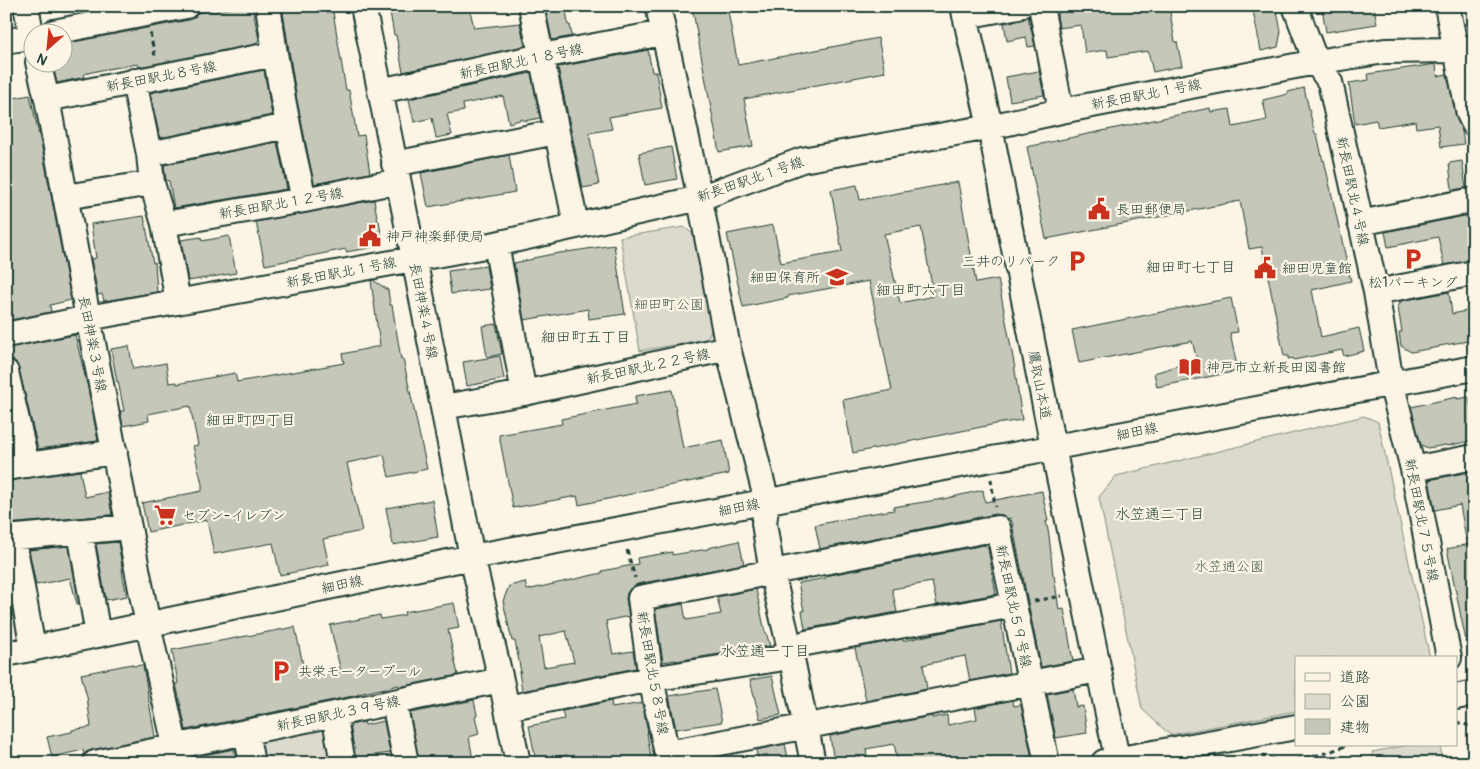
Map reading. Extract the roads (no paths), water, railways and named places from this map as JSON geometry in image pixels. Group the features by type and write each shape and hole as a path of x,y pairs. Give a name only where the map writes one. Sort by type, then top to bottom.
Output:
{"street":[{"path":"26,6 29,22"},
{"path":"72,28 186,6"},
{"path":"268,6 288,126 304,200"},
{"name":"長田神楽４号線","path":"363,6 472,557 502,680 518,763"},
{"path":"531,6 576,225"},
{"path":"658,6 700,198 728,348"},
{"path":"964,11 1019,6"},
{"path":"1041,6 1061,110"},
{"path":"1447,6 1465,48 1469,114 1474,124"},
{"name":"新長田駅北４号線","path":"1297,7 1316,62 1330,82 1376,292 1391,382"},
{"name":"鷹取山本道","path":"964,11 990,127 1052,448 1098,670 1113,762"},
{"name":"新長田駅北１８号線","path":"380,91 663,32"},
{"path":"6,41 22,39"},
{"name":"新長田駅北１号線","path":"6,335 88,318 496,244 700,198 802,160 990,127 1061,110 1316,62 1385,51 1465,48"},
{"name":"新長田駅北８号線","path":"47,99 275,54"},
{"name":"長田神楽３号線","path":"40,72 148,625 177,755"},
{"path":"134,82 149,154 152,183 164,224 178,302"},
{"path":"149,154 288,126"},
{"name":"新長田駅北１２号線","path":"164,224 304,200 396,172 556,132"},
{"path":"65,198 152,183"},
{"path":"1360,223 1474,200"},
{"path":"496,244 524,393"},
{"path":"1376,292 1474,273"},
{"name":"新長田駅北２２号線","path":"443,407 524,393 728,348 767,502 764,523 772,573 790,649 813,763"},
{"name":"細田線","path":"6,654 472,557 1391,382 1474,368"},
{"path":"6,372 17,466 115,452"},
{"name":"新長田駅北７５号線","path":"1391,382 1413,469 1449,656"},
{"path":"1413,469 1474,457"},
{"path":"33,649 10,538 129,527"},
{"name":"新長田駅北５９号線","path":"772,573 998,528 1047,763"},
{"path":"80,532 98,635"},
{"name":"新長田駅北５８号線","path":"668,758 651,679 640,598 772,573"},
{"path":"507,708 651,679 778,659 790,649 806,643 1014,605"},
{"path":"668,758 806,728 1098,670"},
{"name":"新長田駅北３９号線","path":"97,763 177,755 246,732 502,680"},
{"path":"1458,696 1474,693"},
{"path":"394,702 406,763"},
{"path":"334,714 343,763"},
{"path":"1113,762 1295,726"},
{"path":"246,732 252,763"}],"place":[{"name":"長田郵便局","path":"1099,209"},
{"name":"神戸神楽郵便局","path":"370,236"},
{"name":"松1パーキング","path":"1413,259"},
{"name":"三井のリパーク","path":"1077,261"},
{"name":"細田児童館","path":"1265,268"},
{"name":"細田保育所","path":"837,277"},
{"name":"神戸市立新長田図書館","path":"1190,367"},
{"name":"セブン-イレブン","path":"165,515"},
{"name":"共栄モータープール","path":"281,671"}],"district":[{"name":"細田町七丁目","path":"1191,267"},
{"name":"細田町六丁目","path":"921,290"},
{"name":"細田町五丁目","path":"586,337"},
{"name":"細田町四丁目","path":"251,420"},
{"name":"水笠通二丁目","path":"1160,514"},
{"name":"水笠通一丁目","path":"765,651"}],"park label":[{"name":"細田町公園","path":"669,304"},
{"name":"水笠通公園","path":"1229,566"}]}
